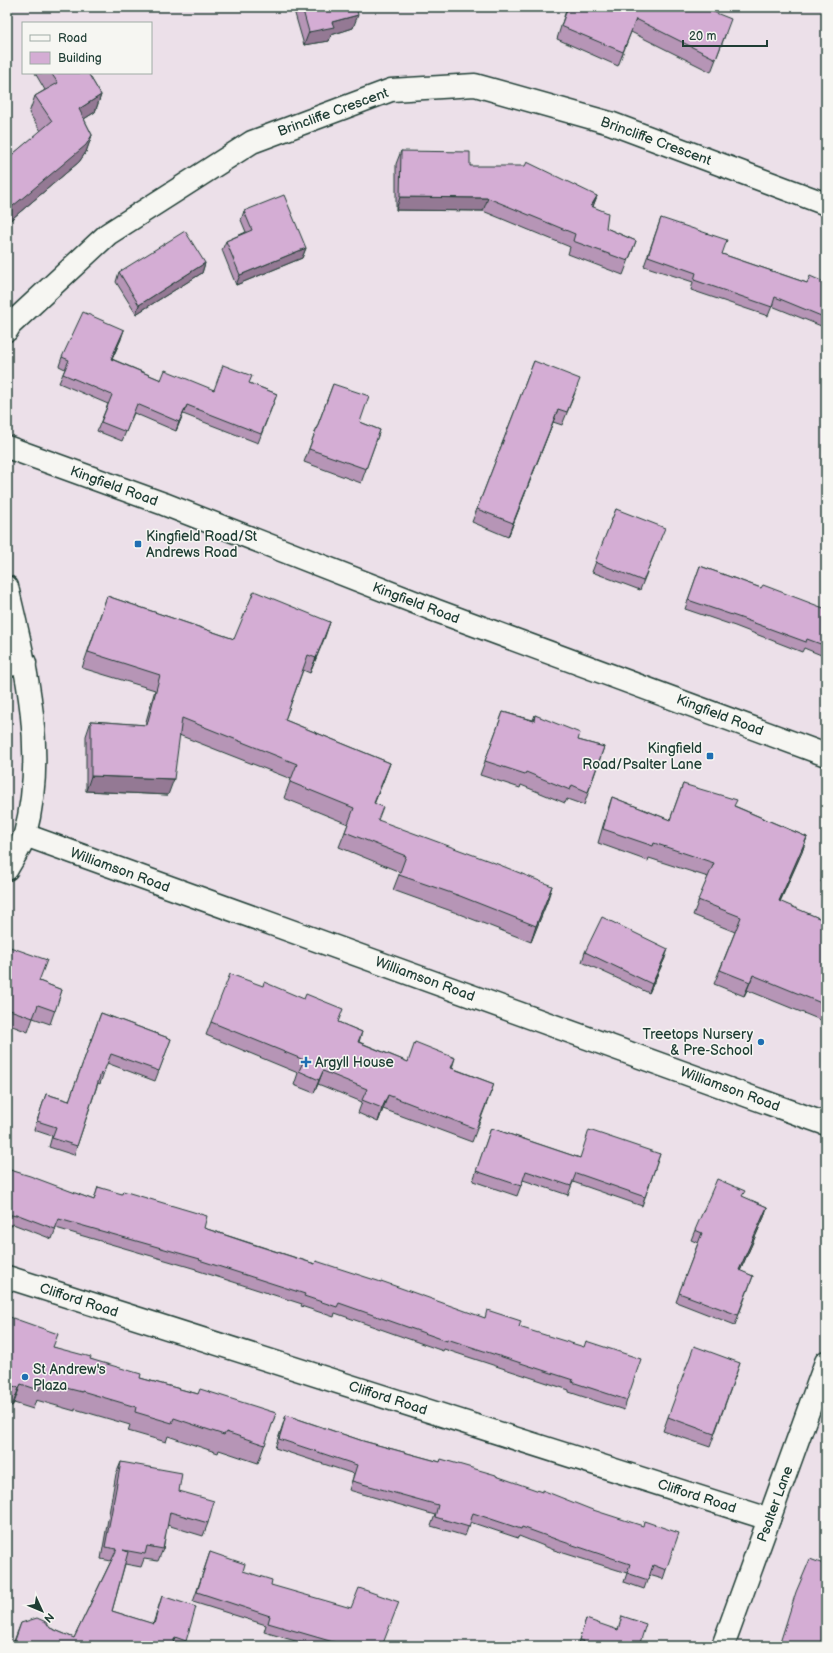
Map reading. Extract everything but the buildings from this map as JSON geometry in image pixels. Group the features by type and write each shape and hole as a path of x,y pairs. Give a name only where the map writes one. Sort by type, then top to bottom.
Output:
{"street":[{"name":"Brincliffe Crescent","path":"7,330 10,325 108,234 252,142 391,90 475,85 610,123 826,204"},
{"name":"Kingfield Road","path":"7,447 164,504 438,611 826,755"},
{"path":"7,587 16,664 30,695 34,763 32,798 25,835 7,869"},
{"name":"Williamson Road","path":"25,835 826,1124"},
{"name":"Clifford Road","path":"7,1277 769,1519"},
{"name":"Psalter Lane","path":"723,1646 826,1362"}],"place":[{"name":"Kingfield Road/St Andrews Road","path":"138,544"},
{"name":"Kingfield Road/Psalter Lane","path":"710,756"},
{"name":"Treetops Nursery & Pre-School","path":"761,1042"},
{"name":"Argyll House","path":"306,1062"},
{"name":"St Andrew's Plaza","path":"25,1377"}]}
